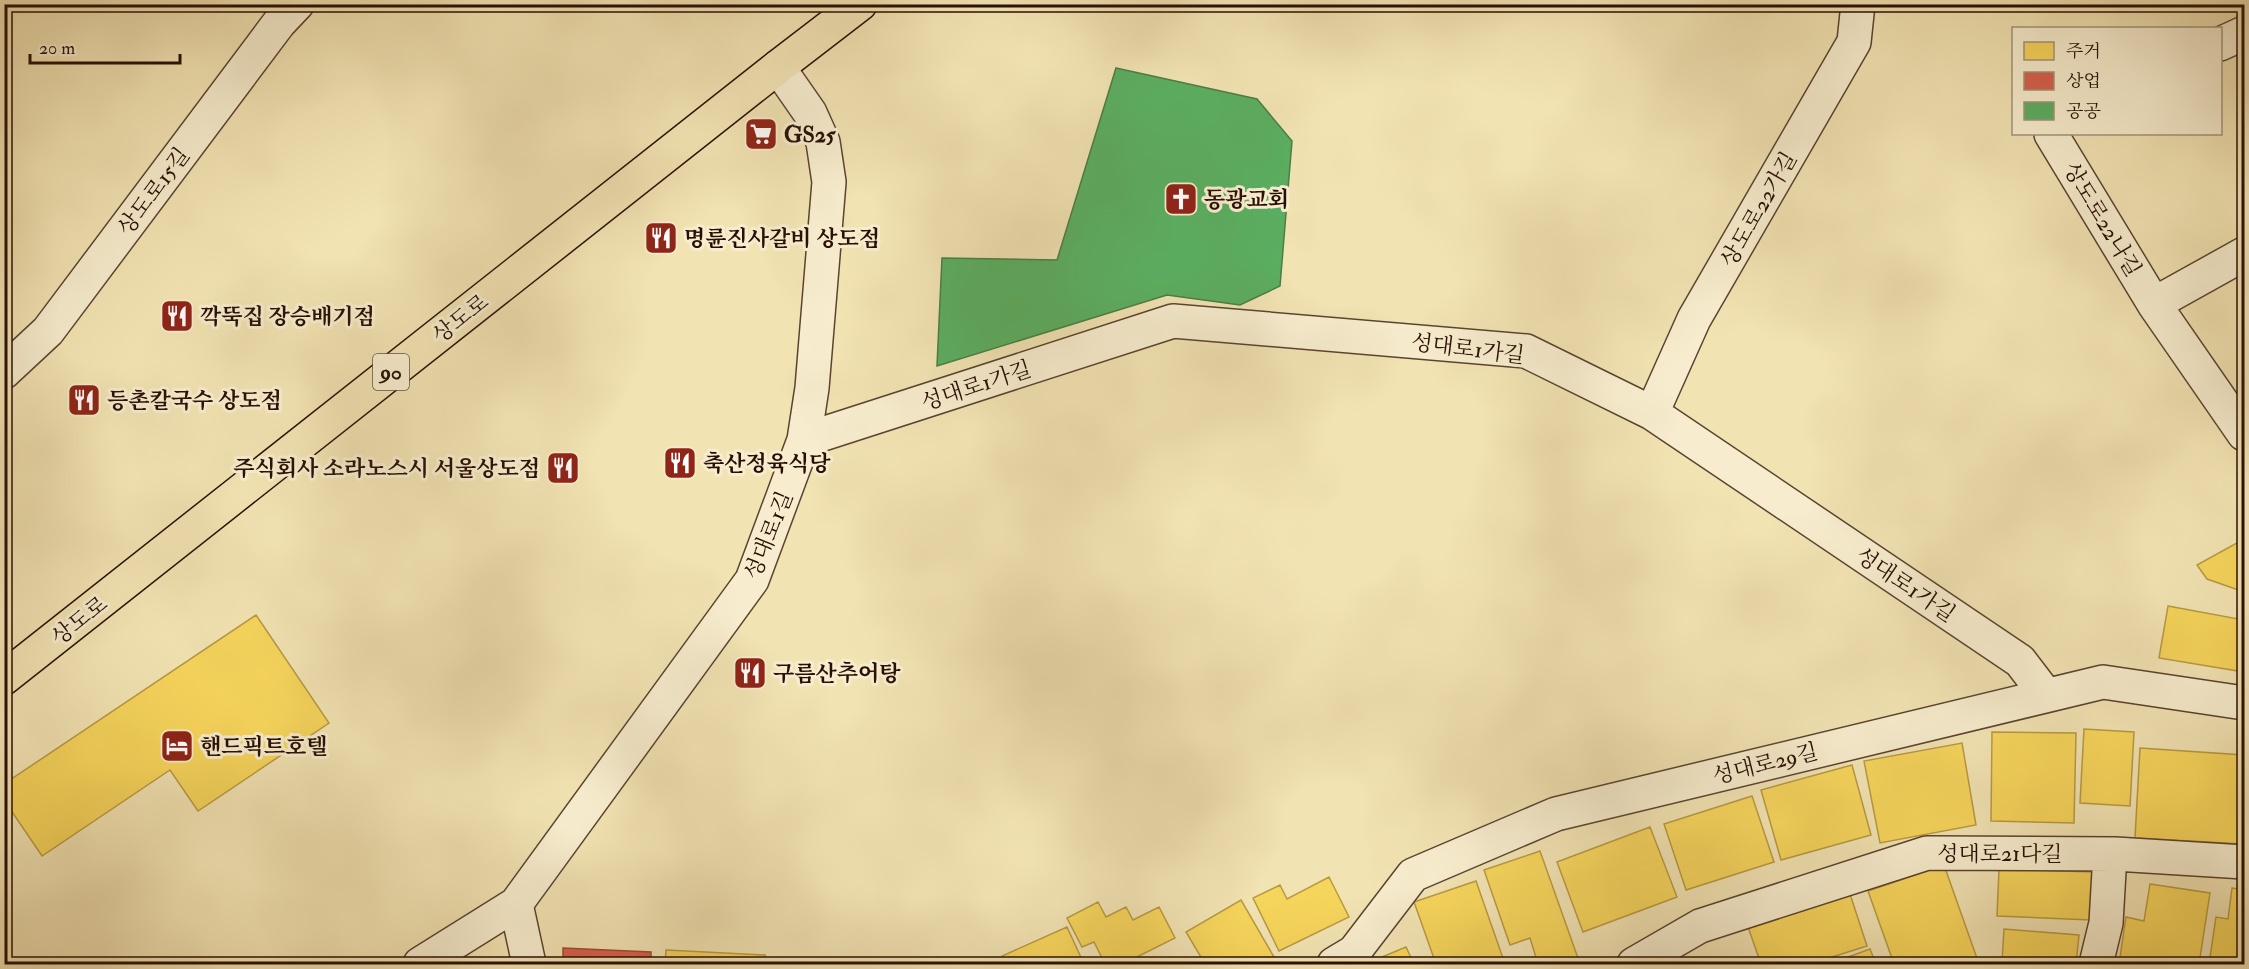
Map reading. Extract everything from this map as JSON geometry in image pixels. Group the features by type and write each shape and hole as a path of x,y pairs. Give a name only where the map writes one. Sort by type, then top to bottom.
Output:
{"main road":[{"name":"상도로","path":"4,678 860,4"}],"street":[{"name":"상도로22가길","path":"1652,413 1694,319 1854,42 1858,4"},
{"name":"상도로15길","path":"4,372 48,331 279,23 295,5"},
{"path":"2222,43 2244,33"},
{"name":"성대로1길","path":"420,964 516,904 752,580 804,440 812,388 829,182 823,142 810,112 778,67"},
{"name":"상도로22나길","path":"2052,135 2154,304 2244,434"},
{"path":"2154,304 2244,254"},
{"name":"성대로1가길","path":"804,440 1173,321 1526,351 1652,413 2020,661 2046,695"},
{"name":"성대로29길","path":"1334,964 1354,952 1413,875 1556,814 2103,682 2244,703"},
{"name":"성대로21다길","path":"1634,964 1700,926 1927,852 2110,854 2244,862"},
{"path":"2096,964 2106,923 2110,854"},
{"path":"516,904 529,964"}],"building: 주거":[{"path":"2244,539 2244,592 2207,579 2197,565"},
{"path":"2168,606 2244,620 2244,672 2159,658"},
{"name":"핸드픽트호텔","path":"256,615 329,723 198,811 170,770 42,856 4,800 4,784"},
{"path":"2084,729 2134,732 2130,806 2080,803"},
{"path":"1992,732 2076,733 2074,823 1991,821"},
{"path":"1962,743 1976,825 1880,843 1864,761"},
{"path":"2140,748 2244,755 2244,844 2135,838"},
{"path":"1852,765 1871,835 1781,860 1761,790"},
{"path":"1752,796 1774,862 1686,890 1664,824"},
{"path":"1650,827 1677,897 1583,932 1557,862"},
{"path":"1540,851 1579,961 1567,964 1538,964 1530,938 1510,945 1484,870"},
{"path":"1944,865 1979,964 1894,964 1868,891"},
{"path":"1999,869 2093,872 2091,920 1997,916"},
{"path":"1329,877 1349,917 1279,951 1253,898 1280,885 1287,899"},
{"path":"1476,881 1505,964 1436,964 1414,902"},
{"path":"2150,884 2210,893 2199,964 2119,964 2126,917 2144,921"},
{"path":"2232,888 2244,890 2244,964 2209,964 2216,917 2228,919"},
{"path":"1850,894 1867,946 1810,964 1761,964 1748,927"},
{"path":"1241,900 1278,964 1205,964 1186,932"},
{"path":"1098,902 1106,917 1126,907 1133,920 1159,907 1175,938 1123,964 1105,964 1094,942 1082,947 1067,918"},
{"path":"1067,927 1084,964 1006,964 1002,956"},
{"path":"2004,929 2079,935 2076,964 2002,962"},
{"path":"1406,947 1414,964 1365,964"},
{"path":"1870,949 1876,964 1829,964"},
{"path":"666,950 765,955 764,964 665,964"}],"building: 상업":[{"path":"563,948 651,952 651,964 563,964"}],"building: 공공":[{"name":"동광교회","path":"1116,68 1257,99 1292,141 1280,286 1240,305 1167,295 937,366 942,258 1057,260"}],"place":[{"name":"GS25","path":"761,134"},
{"name":"동광교회","path":"1181,199"},
{"name":"명륜진사갈비 상도점","path":"661,238"},
{"name":"깍뚝집 장승배기점","path":"177,316"},
{"name":"등촌칼국수 상도점","path":"84,400"},
{"name":"축산정육식당","path":"680,463"},
{"name":"주식회사 소라노스시 서울상도점","path":"563,468"},
{"name":"구름산추어탕","path":"750,673"},
{"name":"핸드픽트호텔","path":"177,746"}]}
